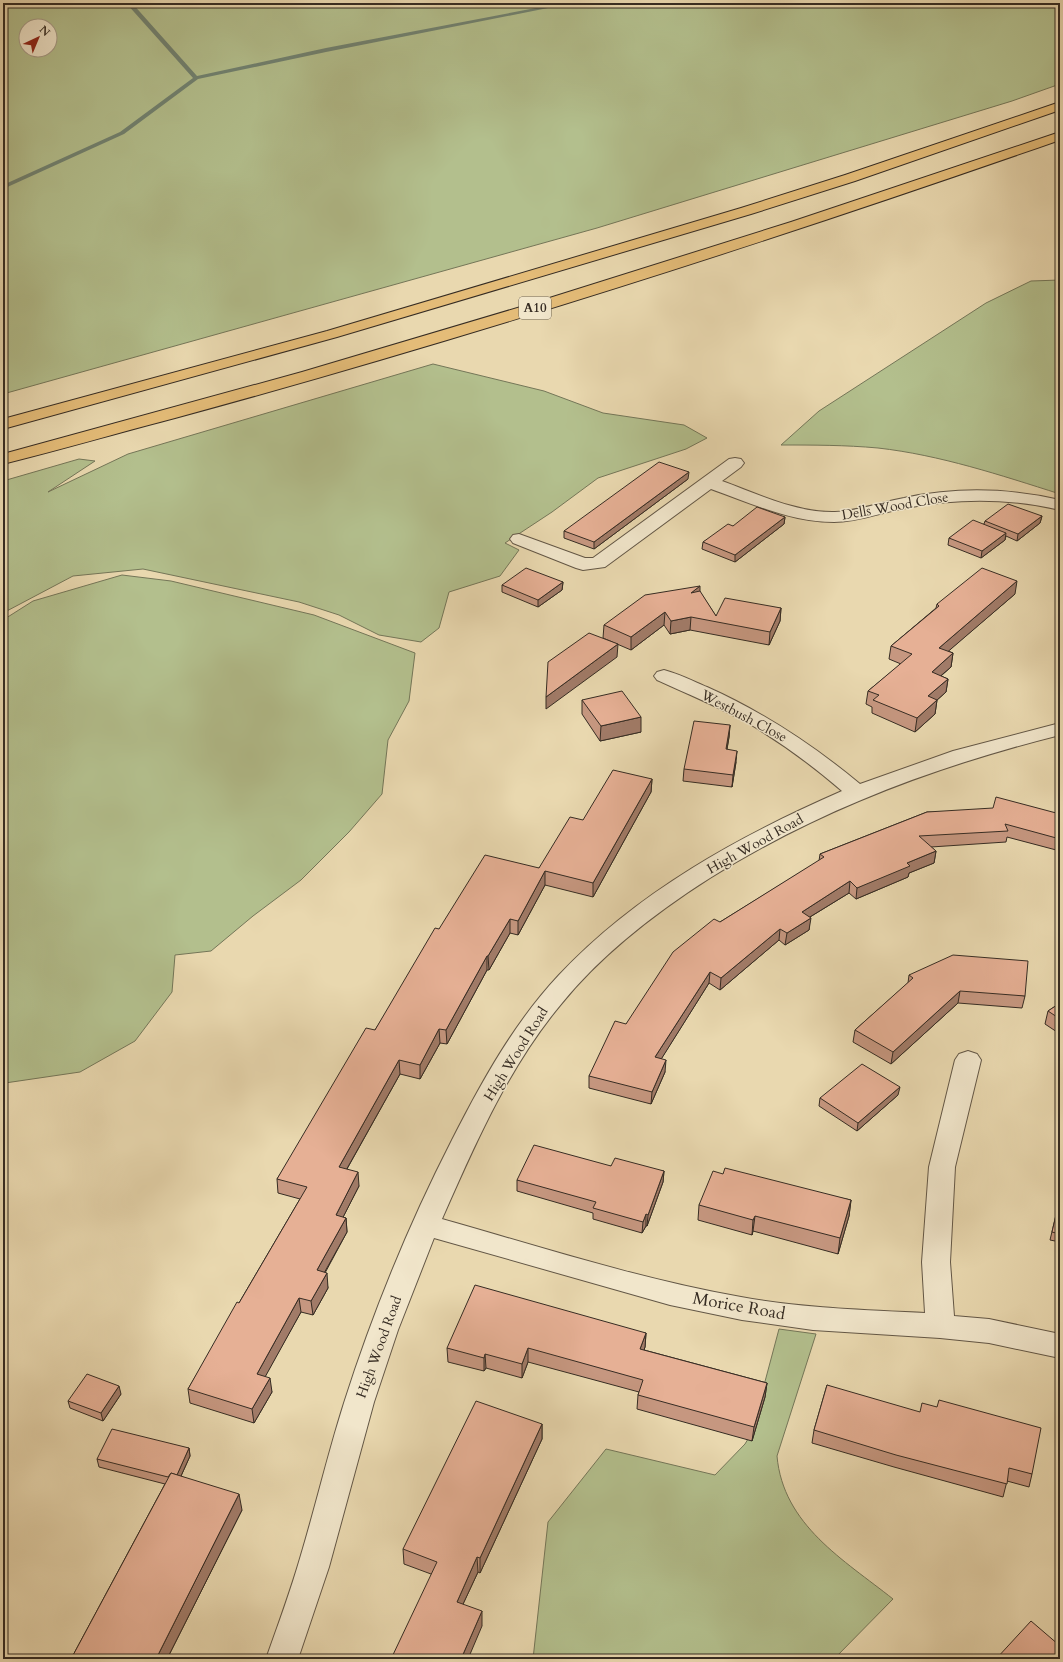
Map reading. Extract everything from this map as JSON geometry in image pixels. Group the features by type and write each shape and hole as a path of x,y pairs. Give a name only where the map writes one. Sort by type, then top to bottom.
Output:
{"highway":[{"name":"A10","path":"3,424 332,334 746,211 850,178 1060,106"},
{"name":"A10","path":"3,459 340,366 497,320 856,205 1060,136"}],"street":[{"path":"519,539 583,564 598,563 735,463"},
{"name":"Dells Wood Close","path":"710,482 800,513 822,516 849,515 935,497 964,495 1023,498 1060,505"},
{"name":"Westbush Close","path":"664,676 726,704 770,727 802,749 857,793"},
{"name":"High Wood Road","path":"282,1659 317,1555 358,1404 379,1343 425,1225 460,1149 494,1085 513,1054 551,999 582,965 616,934 641,914 714,864 815,811 909,772 1015,739 1060,729"},
{"path":"940,1326 936,1262 942,1167 968,1060"},
{"name":"Morice Road","path":"425,1225 670,1294 735,1308 813,1318 940,1326 989,1331 1060,1346"}],"green space":[{"path":"3,3 1060,3 1060,84 1012,101 597,228 3,394"},
{"path":"1060,280 1060,494 970,466 924,455 853,446 781,445 819,411 986,303 1031,281"},
{"path":"433,364 544,391 603,413 684,425 707,438 686,449 598,478 552,512 505,543 519,550 500,576 449,592 439,628 421,642 379,635 339,615 299,602 143,569 73,576 3,613 3,481 79,459 95,461 48,492 128,454"},
{"path":"122,575 171,581 314,615 415,653 409,701 388,740 382,794 349,832 301,880 253,916 211,951 175,955 172,992 135,1041 80,1072 5,1083 3,1081 3,620 33,601"},
{"path":"779,1329 816,1334 777,1456 782,1480 791,1502 803,1521 819,1539 836,1555 893,1599 834,1659 533,1659 548,1522 606,1449 715,1475 745,1444 751,1434"}],"building":[{"path":"659,462 689,472 594,542 564,531"},
{"path":"1008,504 1042,516 1018,534 985,521"},
{"path":"757,507 785,517 735,555 703,542 728,524 733,526"},
{"path":"973,520 1006,533 982,551 949,538"},
{"path":"526,568 563,582 538,600 502,585"},
{"path":"982,568 1017,581 939,648 953,653 932,672 948,679 928,696 937,700 917,718 873,700 879,695 868,691 912,654 891,646 939,606 937,604"},
{"path":"700,586 691,593 700,591 716,616 725,598 781,608 770,632 691,617 671,621 665,612 631,637 604,625 645,595"},
{"path":"589,633 618,644 546,697 548,662"},
{"path":"622,691 641,717 601,726 582,700"},
{"path":"694,721 730,725 726,749 737,751 733,775 684,769"},
{"path":"613,770 652,779 593,883 545,871 518,921 510,919 487,956 446,1030 439,1029 420,1065 399,1060 339,1167 358,1172 336,1215 346,1218 317,1270 327,1273 311,1301 299,1298 257,1374 270,1378 252,1409 188,1389 237,1302 239,1303 307,1187 277,1179 366,1028 375,1030 435,928 439,929 485,855 539,868 570,817 583,820"},
{"path":"996,797 1060,814 1060,839 1005,824 1008,831 919,836 936,851 907,863 910,866 857,888 850,881 802,912 811,918 787,933 780,929 721,978 710,972 655,1057 666,1060 652,1092 589,1076 615,1021 626,1024 673,952 714,919 720,922 824,857 820,854 927,812 993,808"},
{"path":"953,955 1028,961 1025,996 960,991 893,1052 855,1030 913,978 909,975"},
{"path":"1060,1003 1060,1019 1048,1011"},
{"path":"862,1064 900,1087 858,1123 820,1098"},
{"path":"534,1145 611,1166 615,1158 664,1171 648,1215 646,1214 643,1222 593,1208 596,1202 517,1180"},
{"path":"725,1168 851,1200 840,1238 755,1216 753,1220 699,1205 713,1171 723,1174"},
{"path":"1060,1198 1060,1234 1052,1232"},
{"path":"475,1285 646,1333 640,1349 767,1383 754,1427 638,1395 643,1380 528,1348 522,1364 485,1354 484,1358 447,1348"},
{"path":"87,1374 119,1386 101,1413 68,1401"},
{"path":"827,1385 920,1412 922,1403 937,1407 939,1400 1041,1428 1032,1474 1009,1468 1007,1484 896,1455 814,1430"},
{"path":"476,1401 542,1424 480,1558 477,1557 457,1602 482,1611 461,1659 391,1659 437,1562 403,1549"},
{"path":"112,1429 189,1448 177,1475 171,1473 168,1477 97,1459"},
{"path":"171,1473 239,1494 156,1659 71,1659"},
{"path":"1031,1621 1059,1645 1060,1641 1060,1659 996,1659"}],"waterway":[{"path":"129,3 196,78"},
{"path":"196,78 326,50 570,3"},
{"path":"3,187 122,133 196,78"}]}
